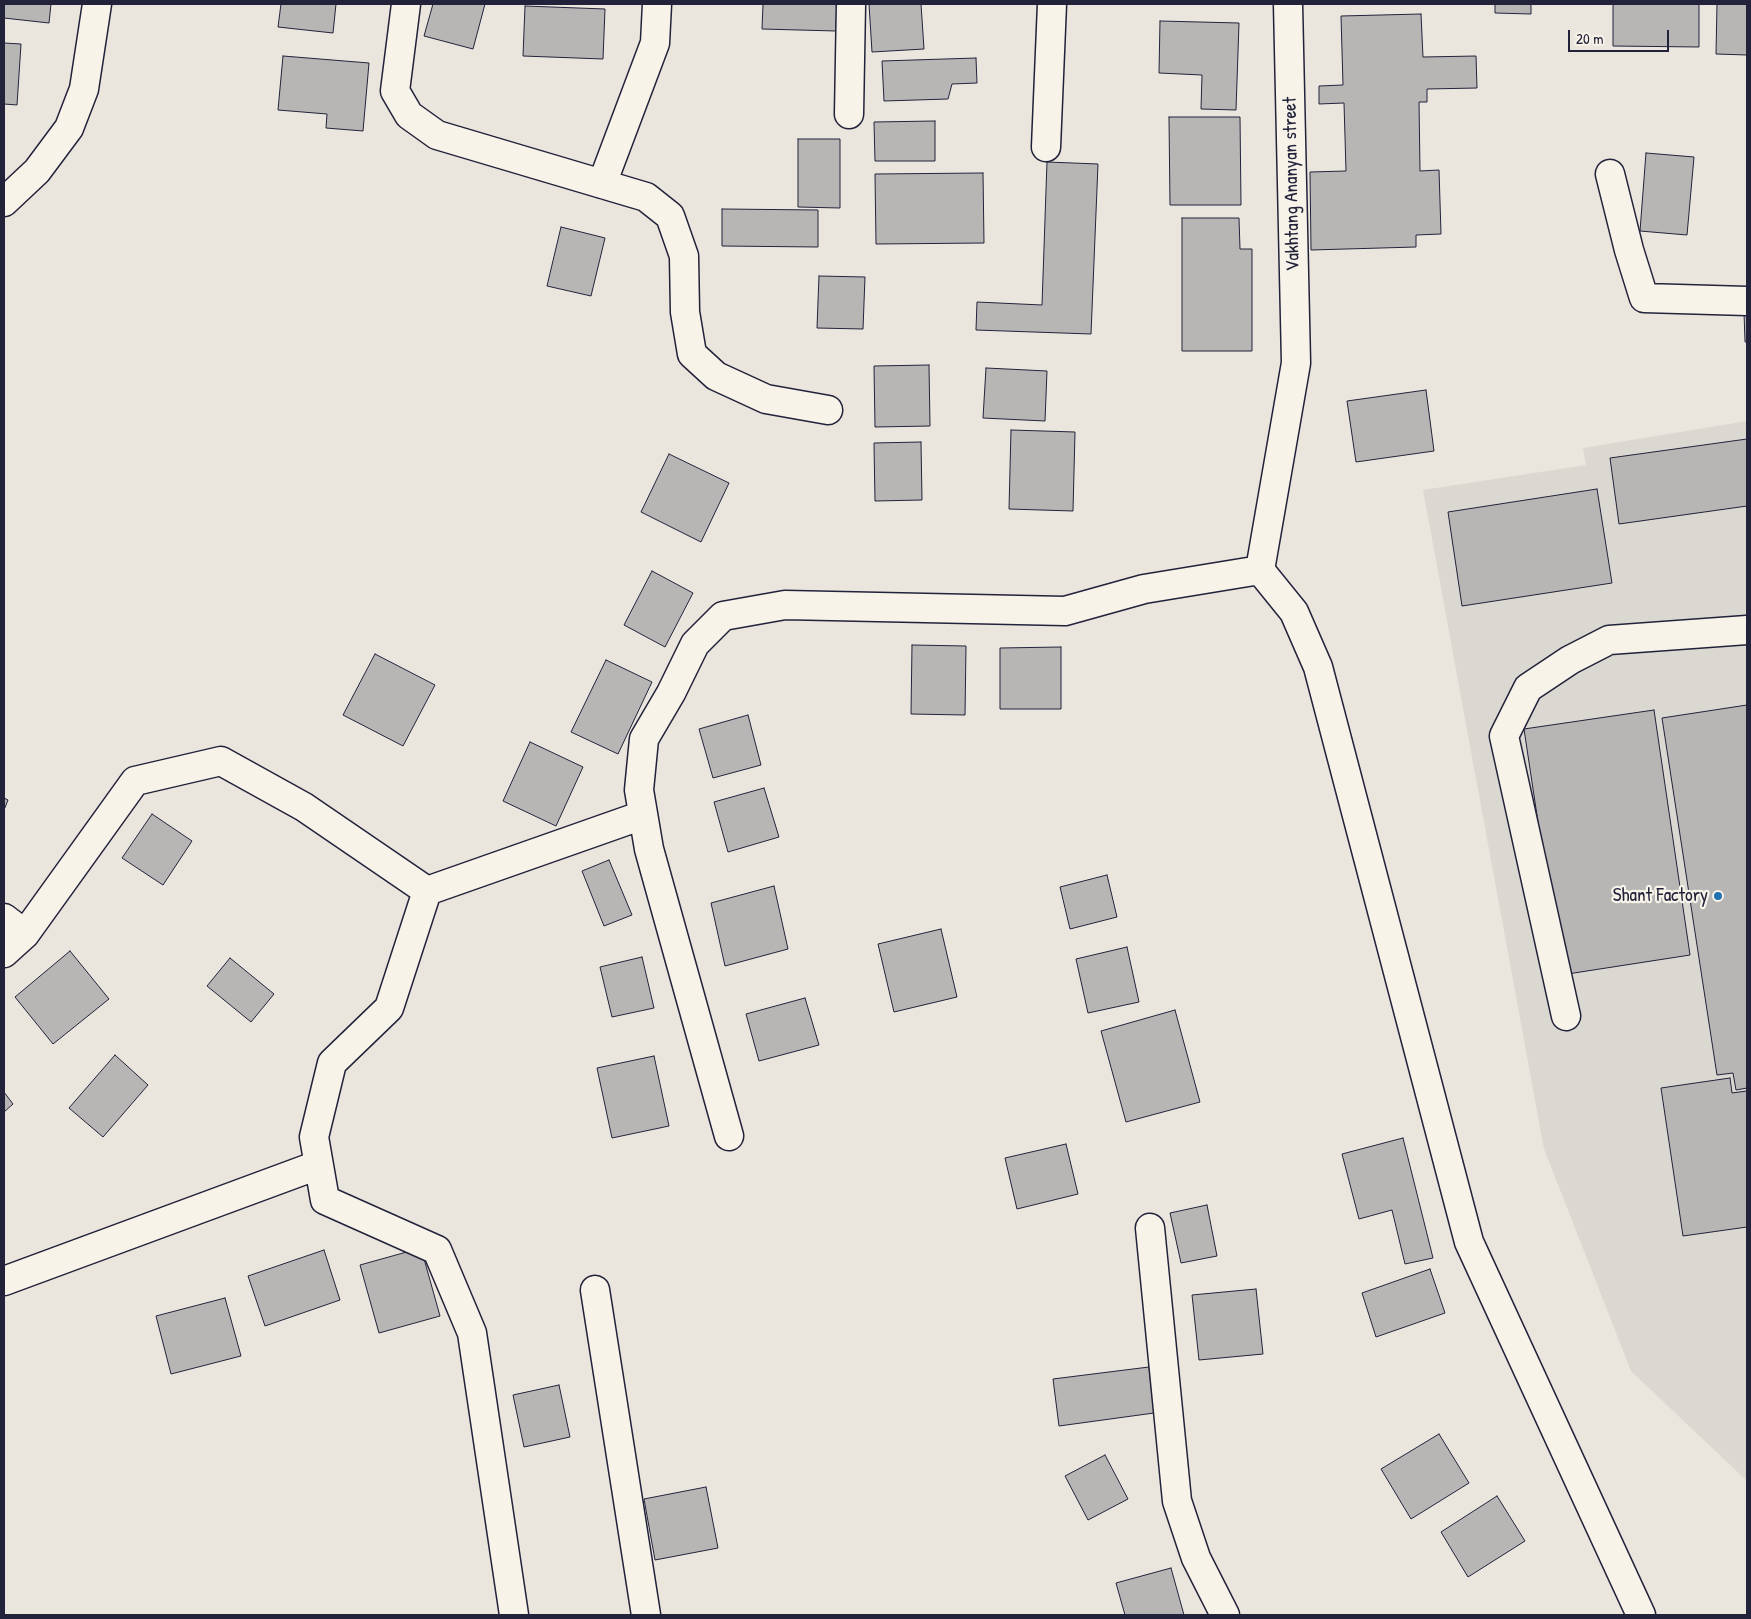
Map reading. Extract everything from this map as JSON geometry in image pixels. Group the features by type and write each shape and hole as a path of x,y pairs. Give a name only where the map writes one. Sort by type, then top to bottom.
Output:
{"street":[{"path":"4,202 37,171 69,128 84,89 97,4"},
{"path":"406,4 395,91 409,114 437,135 646,197 670,216 684,256 685,312 692,354 716,376 766,399 828,410"},
{"path":"602,184 655,43 657,4"},
{"path":"849,114 851,4"},
{"path":"1046,147 1052,4"},
{"name":"Vakhtang Ananyan street","path":"1260,570 1296,363 1288,4"},
{"path":"1610,174 1629,250 1644,298 1747,301"},
{"path":"730,1136 649,849 638,790 644,739 671,693 696,644 723,616 785,605 1065,610 1144,589 1260,570 1294,612 1318,667 1469,1242 1641,1615"},
{"path":"1566,1016 1504,736 1528,688 1570,660 1609,640 1747,630"},
{"path":"4,954 14,926 135,781 221,761 304,807 427,891"},
{"path":"427,891 643,815"},
{"path":"427,891 389,1008 332,1062 314,1137 324,1200 436,1250 472,1333 514,1615"},
{"path":"4,1281 318,1165"},
{"path":"1150,1228 1177,1501 1196,1558 1225,1615"},
{"path":"595,1290 646,1615"}],"shaded area":[{"path":"1747,421 1747,1481 1631,1371 1544,1149 1423,490 1586,465 1583,448"}],"building":[{"path":"4,4 51,4 49,23 4,18"},
{"path":"281,4 336,4 333,33 278,27"},
{"path":"433,4 485,4 473,49 424,36"},
{"path":"763,4 837,4 836,31 762,29"},
{"path":"869,4 921,4 924,49 872,52"},
{"path":"1495,4 1531,4 1531,14 1495,13"},
{"path":"1613,4 1699,4 1699,47 1613,46"},
{"path":"1717,4 1747,4 1747,55 1716,54"},
{"path":"525,6 605,9 603,59 523,56"},
{"path":"1421,14 1423,57 1476,56 1477,88 1427,89 1427,102 1419,102 1420,171 1439,170 1441,234 1416,235 1416,247 1311,250 1310,172 1346,171 1344,103 1319,104 1319,86 1343,85 1341,16"},
{"path":"1160,21 1239,23 1236,110 1201,109 1202,75 1159,73"},
{"path":"4,43 21,44 17,105 4,104"},
{"path":"283,56 369,63 363,131 326,128 327,114 278,110"},
{"path":"976,58 977,83 952,84 948,99 884,101 882,61"},
{"path":"1169,117 1240,117 1241,205 1170,205"},
{"path":"935,121 935,161 875,161 874,122"},
{"path":"798,139 840,139 840,208 798,207"},
{"path":"1646,153 1694,157 1687,235 1640,231"},
{"path":"1047,162 1098,164 1091,334 976,330 977,302 1042,305"},
{"path":"983,173 984,243 876,244 875,174"},
{"path":"722,209 818,210 818,247 722,246"},
{"path":"1182,218 1239,218 1240,249 1252,249 1252,351 1182,351"},
{"path":"561,227 605,238 591,296 547,286"},
{"path":"819,276 865,277 863,329 817,328"},
{"path":"1744,312 1747,312 1747,342 1745,342"},
{"path":"929,365 930,426 875,427 874,366"},
{"path":"986,368 1047,371 1045,421 983,418"},
{"path":"1426,390 1434,451 1356,462 1347,401"},
{"path":"1011,430 1075,432 1073,511 1009,509"},
{"path":"1747,439 1747,506 1619,524 1610,458"},
{"path":"921,442 922,500 875,501 874,443"},
{"path":"669,454 729,483 701,542 641,512"},
{"path":"1597,489 1612,583 1462,606 1448,512"},
{"path":"652,571 693,593 665,647 624,625"},
{"path":"912,645 966,646 965,715 911,714"},
{"path":"1061,647 1061,709 1000,709 1000,648"},
{"path":"375,654 435,685 403,746 343,715"},
{"path":"606,660 652,682 618,754 571,732"},
{"name":"Shant Factory","path":"1747,705 1747,1088 1736,1090 1733,1073 1717,1075 1662,718"},
{"path":"1654,710 1690,955 1561,975 1524,729"},
{"path":"748,715 761,765 713,778 699,729"},
{"path":"530,742 583,767 556,826 503,801"},
{"path":"764,788 779,837 728,852 714,802"},
{"path":"4,798 8,800 4,810"},
{"path":"152,814 192,841 163,885 122,858"},
{"path":"609,860 632,915 604,926 582,871"},
{"path":"1107,875 1117,917 1070,929 1060,887"},
{"path":"774,886 788,949 725,966 711,903"},
{"path":"941,929 957,997 894,1012 878,944"},
{"path":"1127,947 1139,1002 1088,1013 1076,959"},
{"path":"70,951 109,999 53,1044 15,997"},
{"path":"642,957 654,1008 612,1017 600,967"},
{"path":"230,958 274,994 251,1022 207,986"},
{"path":"805,998 819,1045 759,1061 746,1014"},
{"path":"1175,1010 1200,1102 1126,1122 1101,1031"},
{"path":"115,1055 148,1085 103,1137 69,1108"},
{"path":"654,1056 669,1126 612,1138 597,1068"},
{"path":"1730,1078 1732,1093 1747,1091 1747,1227 1683,1236 1661,1088"},
{"path":"4,1092 13,1104 4,1112"},
{"path":"1403,1138 1433,1258 1405,1264 1392,1210 1359,1219 1342,1154"},
{"path":"1066,1144 1078,1194 1017,1209 1005,1158"},
{"path":"1207,1205 1217,1256 1181,1263 1170,1213"},
{"path":"421,1248 440,1316 379,1333 360,1265"},
{"path":"324,1250 340,1300 265,1326 248,1276"},
{"path":"1430,1269 1445,1313 1376,1337 1362,1293"},
{"path":"1256,1289 1263,1354 1199,1360 1192,1295"},
{"path":"225,1298 241,1356 171,1374 156,1316"},
{"path":"1149,1367 1154,1413 1059,1426 1053,1379"},
{"path":"559,1385 570,1437 524,1447 513,1395"},
{"path":"1439,1434 1469,1483 1411,1519 1381,1469"},
{"path":"1105,1455 1128,1499 1088,1520 1065,1476"},
{"path":"706,1487 718,1548 655,1560 644,1499"},
{"path":"1497,1496 1525,1541 1468,1577 1441,1532"},
{"path":"1171,1568 1184,1615 1125,1615 1116,1583"}],"place":[{"name":"Shant Factory","path":"1718,896"}]}
